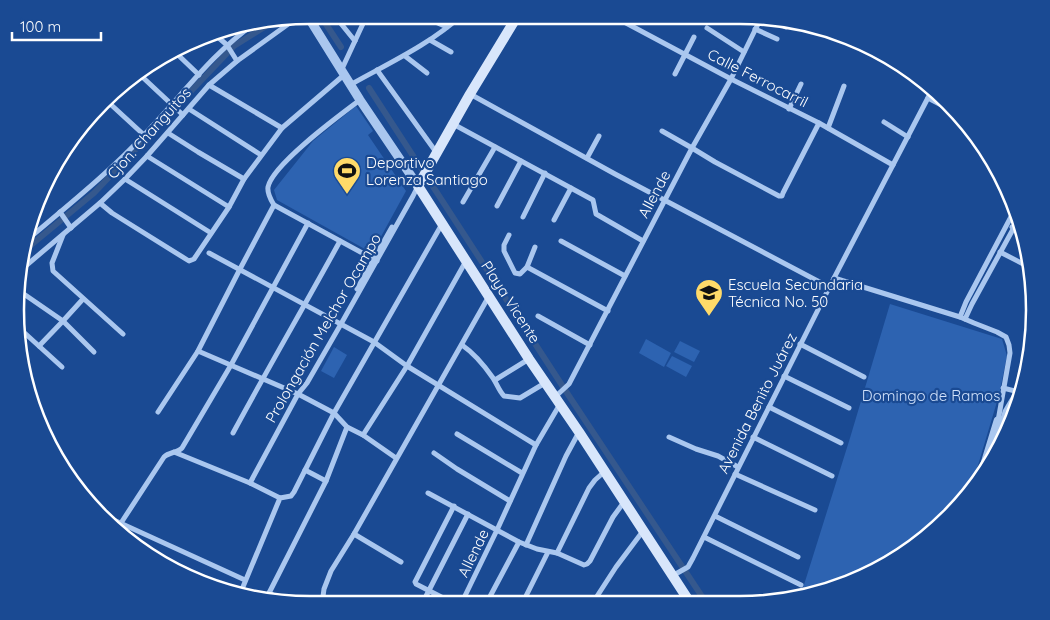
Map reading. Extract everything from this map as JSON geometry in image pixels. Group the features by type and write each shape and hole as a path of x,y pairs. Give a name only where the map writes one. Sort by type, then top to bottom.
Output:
{"main road":[{"path":"422,178 513,24"},
{"name":"Playa Vicente","path":"422,178 442,224 529,359 559,398 643,531 676,574 687,596"}],"street":[{"name":"Cjon. Changuitos","path":"27,266 125,179 168,133 181,113 189,109 209,85 236,59 287,24"},
{"name":"Playa Vicente","path":"313,24 360,100 422,178"},
{"path":"341,24 355,41"},
{"path":"100,203 112,213 189,261 194,258 244,179 282,128 342,73 363,24"},
{"path":"440,24 447,27"},
{"path":"350,85 405,56 451,24"},
{"name":"Calle Ferrocarril","path":"630,24 731,79 819,123 894,165"},
{"name":"Allende","path":"465,596 559,398 569,384 590,345 758,24"},
{"path":"706,28 744,52"},
{"path":"756,29 777,39"},
{"name":"Cjon. Changuitos","path":"35,234 103,175 243,32"},
{"path":"675,74 694,37"},
{"path":"220,39 228,46 236,59"},
{"path":"430,40 451,52"},
{"path":"179,55 199,75"},
{"path":"405,56 427,73"},
{"path":"377,70 437,153"},
{"path":"143,78 181,113"},
{"path":"789,109 801,84"},
{"path":"209,85 282,128"},
{"path":"828,128 844,86"},
{"path":"470,94 829,287"},
{"path":"928,98 937,103"},
{"name":"Avenida Benito Juárez","path":"676,574 688,567 704,537 829,287 928,98"},
{"path":"360,100 310,138 292,156 270,182 268,193 274,205 376,260"},
{"path":"111,105 144,135"},
{"path":"189,109 261,155"},
{"path":"884,122 908,137"},
{"path":"662,131 715,162 782,196 819,123"},
{"path":"453,124 593,200 596,214 643,241"},
{"path":"168,133 244,179"},
{"path":"587,158 599,136"},
{"path":"463,202 495,147"},
{"path":"147,156 228,207"},
{"path":"497,206 521,161"},
{"path":"523,217 545,173"},
{"name":"Prolongación Melchor Ocampo","path":"250,483 298,394 307,383 422,178"},
{"path":"125,179 210,233"},
{"path":"554,220 571,188"},
{"path":"158,412 198,351 274,205"},
{"path":"60,212 70,228"},
{"path":"962,318 1011,217"},
{"path":"121,523 164,457 168,453 182,448 231,365 308,223"},
{"path":"174,452 250,483 280,498 291,496 334,413 442,224"},
{"path":"1007,224 1013,225"},
{"path":"962,318 972,304 1014,227"},
{"path":"63,235 52,263 53,271 123,334"},
{"path":"509,235 504,245 504,251 515,273 520,274 527,267 535,247"},
{"path":"233,433 340,240"},
{"path":"561,241 625,276"},
{"path":"1000,252 1023,264"},
{"path":"209,253 374,342 407,366 536,446"},
{"path":"363,435 407,366 466,261"},
{"path":"527,267 608,311"},
{"path":"834,278 962,318 1006,337 1010,353 1003,388 1000,430"},
{"path":"24,294 63,321 94,352"},
{"path":"323,596 332,571 489,296"},
{"path":"39,346 83,299"},
{"path":"538,316 590,345"},
{"path":"24,333 62,367"},
{"path":"800,344 864,378"},
{"path":"462,345 481,361 504,396 520,398 546,383"},
{"path":"198,351 263,378 334,413 347,427 363,435 396,458"},
{"path":"495,380 529,359"},
{"path":"784,376 849,408"},
{"path":"1003,388 1014,391"},
{"path":"769,406 842,443"},
{"path":"993,444 1001,422 1007,411"},
{"path":"269,593 326,481 347,427"},
{"path":"526,545 566,456 579,432"},
{"path":"457,434 522,473"},
{"path":"668,437 718,456 738,467"},
{"path":"753,438 832,476"},
{"path":"434,453 510,501"},
{"path":"305,470 326,481"},
{"path":"557,553 589,488 604,472"},
{"path":"735,474 815,510"},
{"path":"428,493 526,545 557,553 584,565 588,564 613,517 624,502"},
{"path":"243,588 280,498"},
{"path":"439,596 416,584 416,582 454,506"},
{"path":"426,596 468,514"},
{"path":"715,516 798,557"},
{"path":"118,522 246,580"},
{"path":"597,596 643,531"},
{"path":"354,534 401,562"},
{"path":"704,537 801,585"},
{"path":"490,596 520,542"},
{"path":"526,596 548,552"}],"green space":[{"path":"356,106 373,131 368,135 406,191 372,253 277,200 274,190 313,141"},
{"name":"Domingo de Ramos","path":"890,304 1002,339 1007,356 999,395 976,472 967,484 929,525 899,548 867,567 832,581 803,589"},
{"path":"646,339 671,353 664,367 639,353"},
{"path":"680,341 700,351 694,362 674,352"},
{"path":"334,347 347,355 334,378 321,371"},
{"path":"672,356 692,366 686,377 666,366"}],"waterway":[{"path":"326,24 341,47"},
{"path":"32,245 94,193 234,46 264,27"},
{"path":"369,88 702,596"}],"place":[{"name":"Deportivo Lorenza Santiago","path":"347,195"},
{"name":"Escuela Secundaria Técnica No. 50","path":"709,317"}]}
